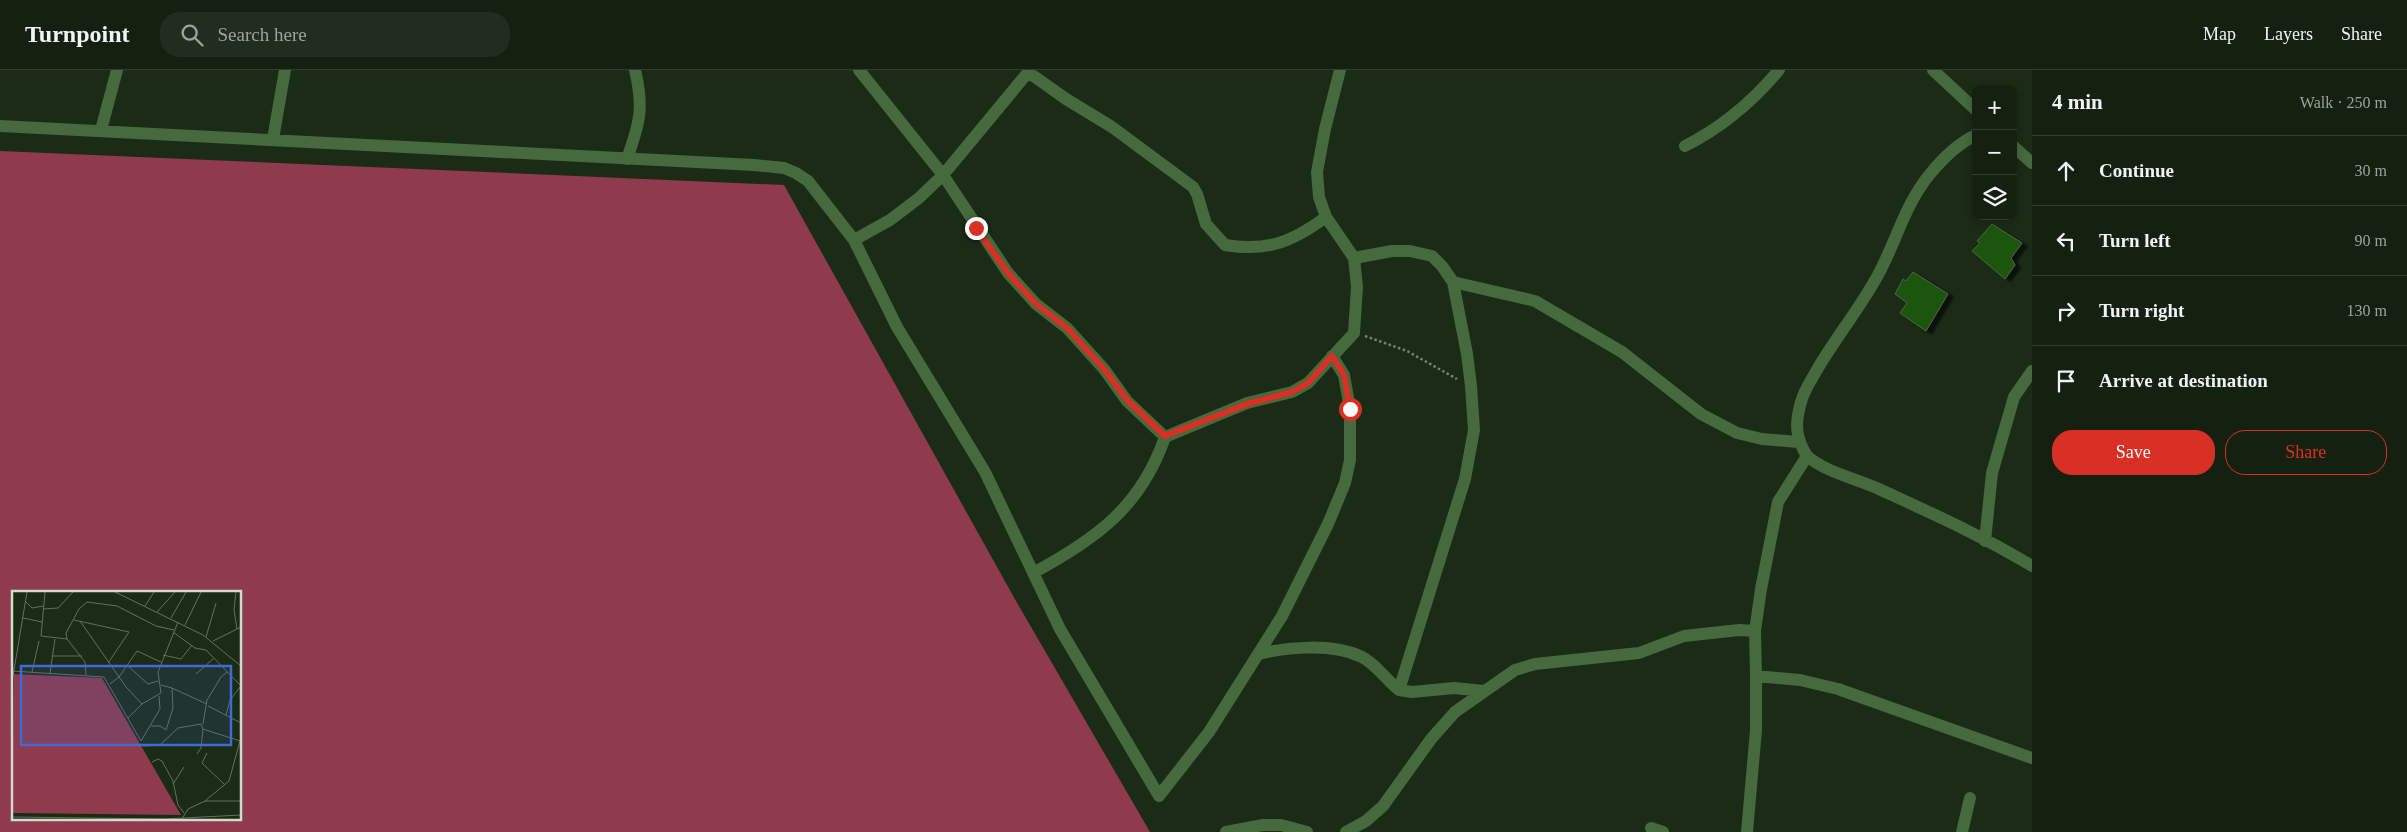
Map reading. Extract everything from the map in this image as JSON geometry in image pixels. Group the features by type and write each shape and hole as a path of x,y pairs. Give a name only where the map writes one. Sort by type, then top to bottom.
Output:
{"street":[{"path":"102,130 117,70"},
{"path":"273,139 285,70"},
{"path":"627,159 641,114 641,100 635,70"},
{"path":"859,70 943,175 1008,273 1036,304 1067,328 1104,369 1127,400 1165,436"},
{"path":"1033,573 1069,554 1102,530 1132,500 1148,477 1165,436 1247,404 1292,392 1308,383 1354,333 1357,287 1354,258 1326,217 1320,197 1317,172 1325,129 1340,70"},
{"path":"1685,146 1715,129 1745,104 1779,70"},
{"path":"1933,70 1972,106"},
{"path":"854,240 890,220 919,198 943,175 1029,71 1066,99 1112,127 1193,187 1206,224 1225,245 1263,248 1283,243 1297,237 1326,217"},
{"path":"0,126 273,139 784,168 796,173 808,181 854,240 876,289 897,327 985,472 1060,629 1159,796 1209,732 1282,616 1328,524 1345,483 1350,460 1350,409 1344,375 1332,356"},
{"path":"1972,137 1955,147 1929,175 1911,203 1878,275 1856,311 1837,337 1801,400 1796,420 1798,442 1807,456 1819,466 1847,475 1916,506 2032,566"},
{"path":"2017,150 2032,163"},
{"path":"1354,258 1392,251 1410,251 1432,256 1453,282 1467,354 1471,386 1474,430 1465,479 1400,690"},
{"path":"1453,282 1535,301 1622,352 1701,414 1737,433 1762,439 1798,442"},
{"path":"1985,541 1992,472 2014,397 2032,371"},
{"path":"1747,832 1756,730 1755,631 1761,589 1778,502 1807,456"},
{"path":"1346,832 1366,821 1383,806 1431,739 1455,712 1515,670 1535,664 1639,653 1684,636 1712,632 1755,631"},
{"path":"1258,654 1283,648 1343,650 1363,657 1400,690 1412,692 1454,688 1484,691"},
{"path":"1756,676 1800,680 1838,690 2032,758"},
{"path":"1962,832 1970,798"},
{"path":"1226,832 1263,825 1281,825 1307,832"},
{"path":"1651,828 1663,832"}],"path":[{"path":"1354,333 1407,350 1471,386"}],"shaded area":[{"path":"0,151 784,185 1016,601 1150,832 0,832"}],"building":[{"path":"1992,224 2022,243 2011,258 2015,265 2005,279 1972,251 1980,243 1977,241"},
{"path":"1913,272 1948,294 1926,331 1900,313 1907,303 1895,294 1903,279 1906,281"}],"route":[{"path":"976,228 1008,273 1036,304 1067,328 1104,369 1127,400 1165,436 1247,404 1292,392 1308,383 1332,356 1344,375 1350,409"}]}
